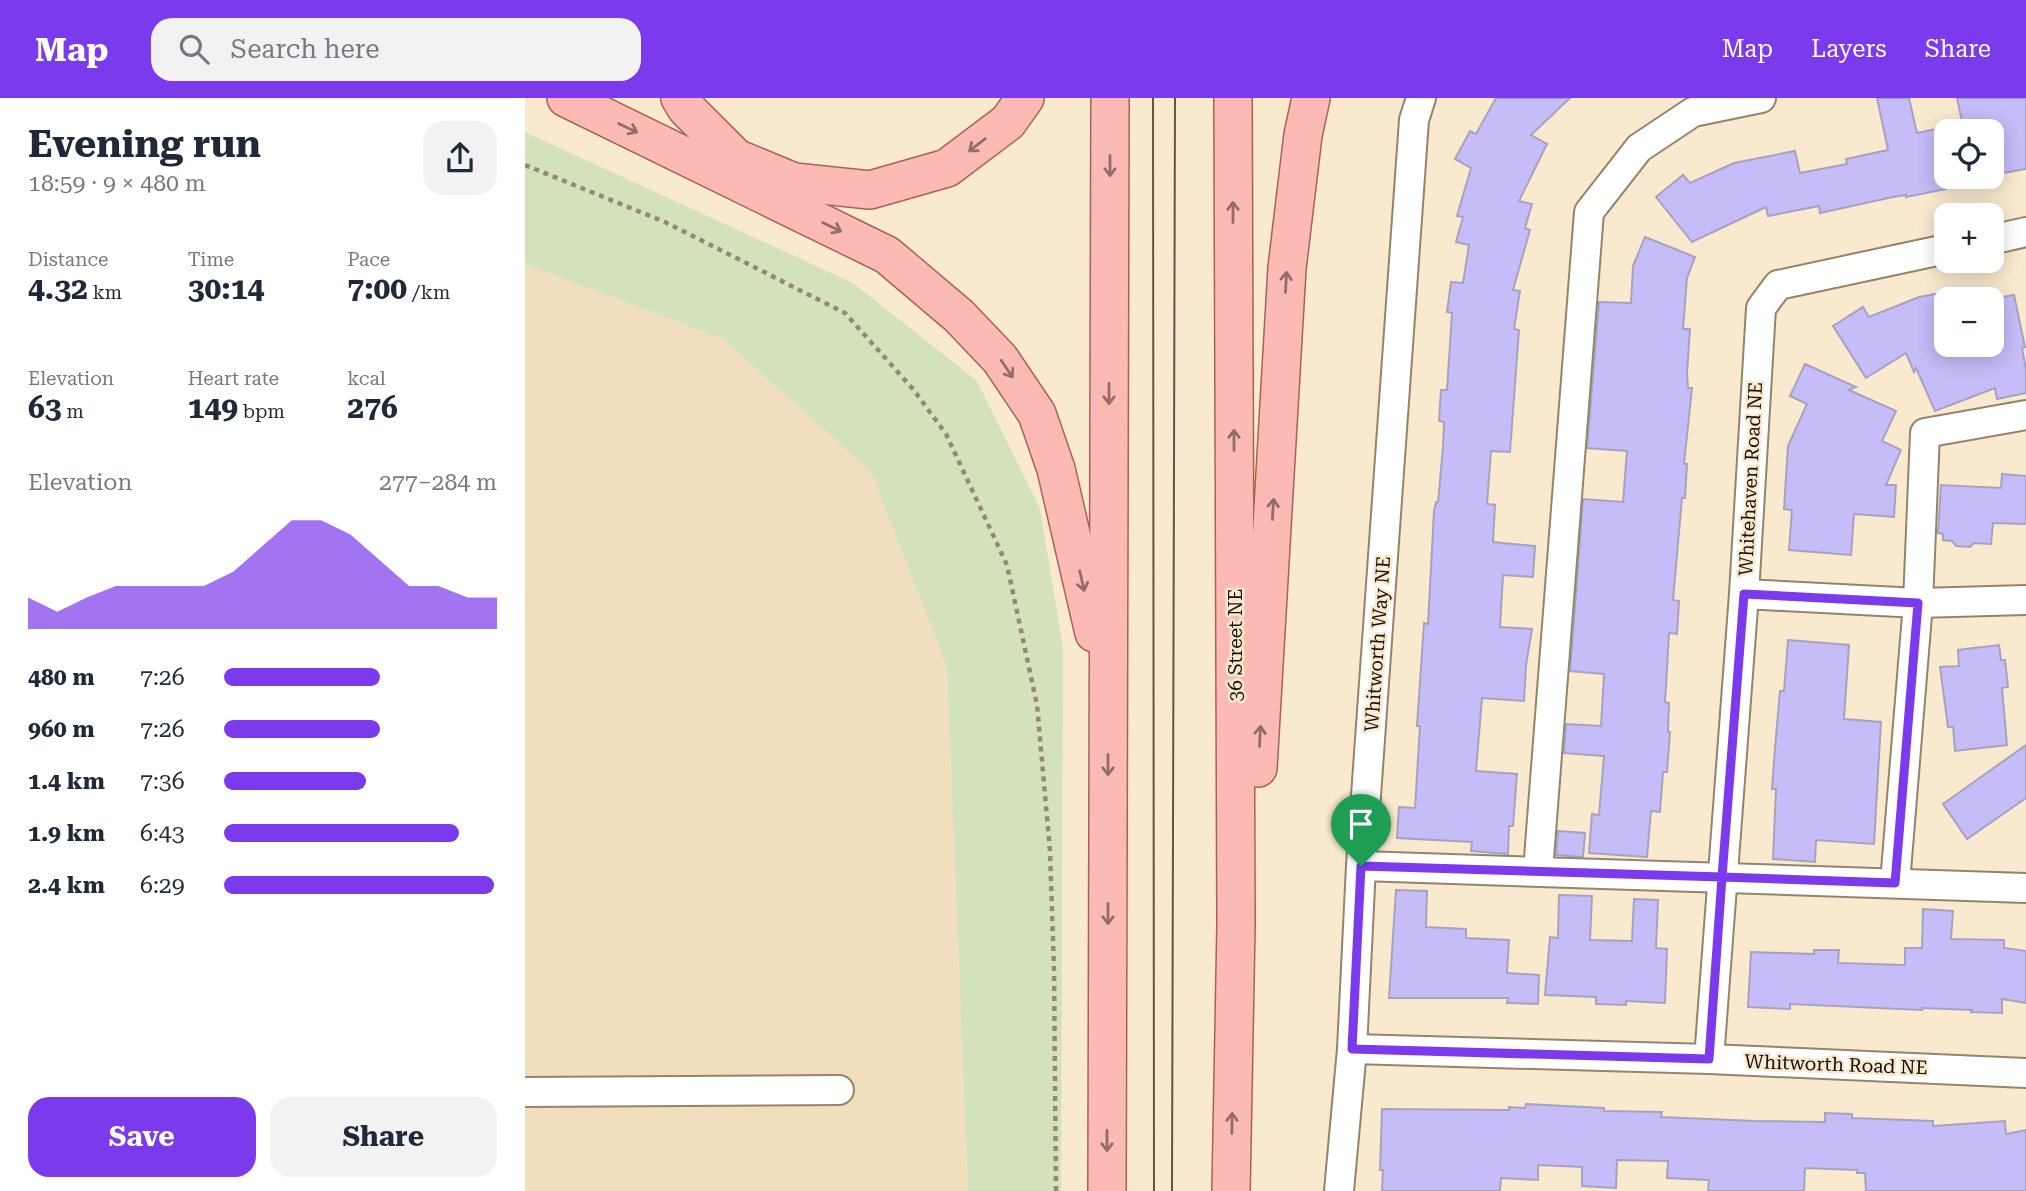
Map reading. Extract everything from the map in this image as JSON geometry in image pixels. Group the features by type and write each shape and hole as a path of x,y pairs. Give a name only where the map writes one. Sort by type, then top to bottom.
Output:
{"main road":[{"path":"566,98 887,255 959,316 1000,359 1037,414 1056,469 1109,697"},
{"path":"680,98 686,108 736,158 794,182 870,190 947,168 1008,122 1025,98"},
{"path":"1107,1191 1110,98"},
{"name":"36 Street NE","path":"1231,1191 1235,925 1233,98"},
{"path":"1235,925 1253,847 1287,268 1303,135 1311,98"}],"street":[{"name":"Whitworth Way NE","path":"1339,1191 1352,1049 1361,866 1414,120 1421,98"},
{"path":"1538,871 1589,212 1639,148 1693,112 1761,98"},
{"path":"2004,237 2026,232"},
{"name":"Whitehaven Road NE","path":"1709,1059 1744,594 1761,308 1778,285 1934,252"},
{"path":"1895,883 1918,603 1925,432 2026,415"},
{"path":"1744,594 1918,603 2026,600"},
{"path":"1361,866 2026,888"},
{"name":"Whitworth Road NE","path":"1352,1049 1709,1059 2026,1073"},
{"path":"525,1091 839,1090"}],"path":[{"path":"525,165 665,222 845,313 913,389 946,434 1007,565 1037,705 1050,864 1056,1191"}],"shaded area":[{"path":"525,264 723,339 871,472 947,667 968,1191 525,1191"}],"green space":[{"path":"525,132 853,283 977,381 1040,509 1063,648 1061,1191 968,1191 947,667 871,472 723,339 525,264"}],"building":[{"path":"1496,98 1570,98 1531,135 1547,144 1519,201 1532,204 1525,228 1530,230 1513,290 1520,291 1514,329 1519,330 1510,452 1491,451 1487,504 1495,505 1493,542 1535,546 1533,577 1503,575 1500,627 1532,629 1524,701 1482,698 1476,771 1517,774 1513,826 1509,826 1508,854 1471,851 1472,842 1397,838 1399,807 1415,808 1424,623 1428,624 1434,511 1438,502 1443,447 1444,422 1439,421 1441,390 1447,390 1452,313 1447,312 1451,282 1463,283 1469,245 1456,242 1463,217 1457,216 1471,168 1455,159 1470,131 1476,134"},
{"path":"1877,98 1909,98 1917,133 1934,129 1934,189 1946,189 1820,213 1819,206 1768,216 1766,207 1692,242 1656,197 1683,175 1690,183 1734,163 1795,151 1800,173 1847,164 1846,159 1888,150"},
{"path":"1957,98 2026,98 2026,169 2004,173 2004,119 1961,119"},
{"path":"1645,237 1695,257 1687,278 1683,329 1690,329 1687,373 1688,388 1692,388 1684,464 1687,464 1685,498 1682,498 1673,600 1679,601 1677,634 1669,633 1665,702 1669,703 1670,732 1667,772 1663,772 1660,812 1651,811 1647,857 1589,853 1592,814 1599,815 1604,756 1564,753 1566,724 1601,726 1604,674 1570,671 1583,499 1623,502 1627,451 1587,448 1599,302 1631,303 1633,266"},
{"path":"1934,294 1934,357 2004,357 2004,297 2014,295 2025,347 2022,348 2026,369 2026,393 1997,399 1995,388 1935,411 1916,368 1914,372 1906,353 1866,378 1833,326 1863,307 1869,317 1919,297"},
{"path":"1805,364 1856,387 1849,390 1896,411 1882,441 1901,450 1886,485 1896,485 1894,517 1854,514 1851,555 1789,550 1792,510 1784,509 1788,446 1807,404 1790,396"},
{"path":"2002,474 2026,476 2026,524 1993,523 1991,544 1956,546 1952,541 1943,540 1943,534 1938,533 1941,485 2001,488"},
{"path":"1788,640 1849,645 1844,719 1881,722 1874,844 1816,840 1815,862 1773,859 1776,789 1772,789 1780,691 1784,691"},
{"path":"1999,645 2001,660 2005,660 2008,687 2002,688 2007,745 1955,751 1953,727 1948,727 1940,667 1959,666 1958,650"},
{"path":"2026,745 2026,798 1967,839 1943,804"},
{"path":"1558,831 1585,833 1583,857 1556,855"},
{"path":"1396,890 1427,891 1426,927 1466,929 1466,938 1509,940 1507,973 1539,975 1538,1004 1507,1003 1508,998 1389,998"},
{"path":"1559,895 1592,896 1590,940 1632,941 1634,899 1658,900 1656,948 1667,949 1665,1003 1626,1001 1626,1005 1596,1004 1596,997 1545,995 1550,937 1558,938"},
{"path":"1923,909 1953,911 1951,939 2004,940 2004,948 2026,951 2026,1003 2002,999 2002,1013 1790,1004 1790,1009 1748,1007 1751,952 1814,954 1814,950 1839,950 1838,963 1905,965 1905,948 1922,948"},
{"path":"1526,1104 1604,1108 1604,1111 1662,1112 1661,1117 1755,1121 1825,1122 1825,1113 1852,1114 1852,1118 1933,1121 1933,1126 2005,1121 2006,1134 2026,1130 2026,1191 1866,1191 1865,1173 1857,1173 1857,1170 1805,1168 1804,1191 1708,1191 1709,1180 1667,1178 1668,1161 1617,1160 1616,1188 1582,1186 1582,1167 1538,1165 1538,1180 1501,1178 1500,1191 1382,1191 1382,1109 1509,1110 1509,1107 1525,1108"}],"tram line":[{"path":"1153,98 1154,1191"},
{"path":"1172,1191 1175,98"}],"route":[{"path":"1361,866 1352,1049 1709,1059 1722,877 1895,883 1918,603 1744,594 1722,877 1361,866"}]}
